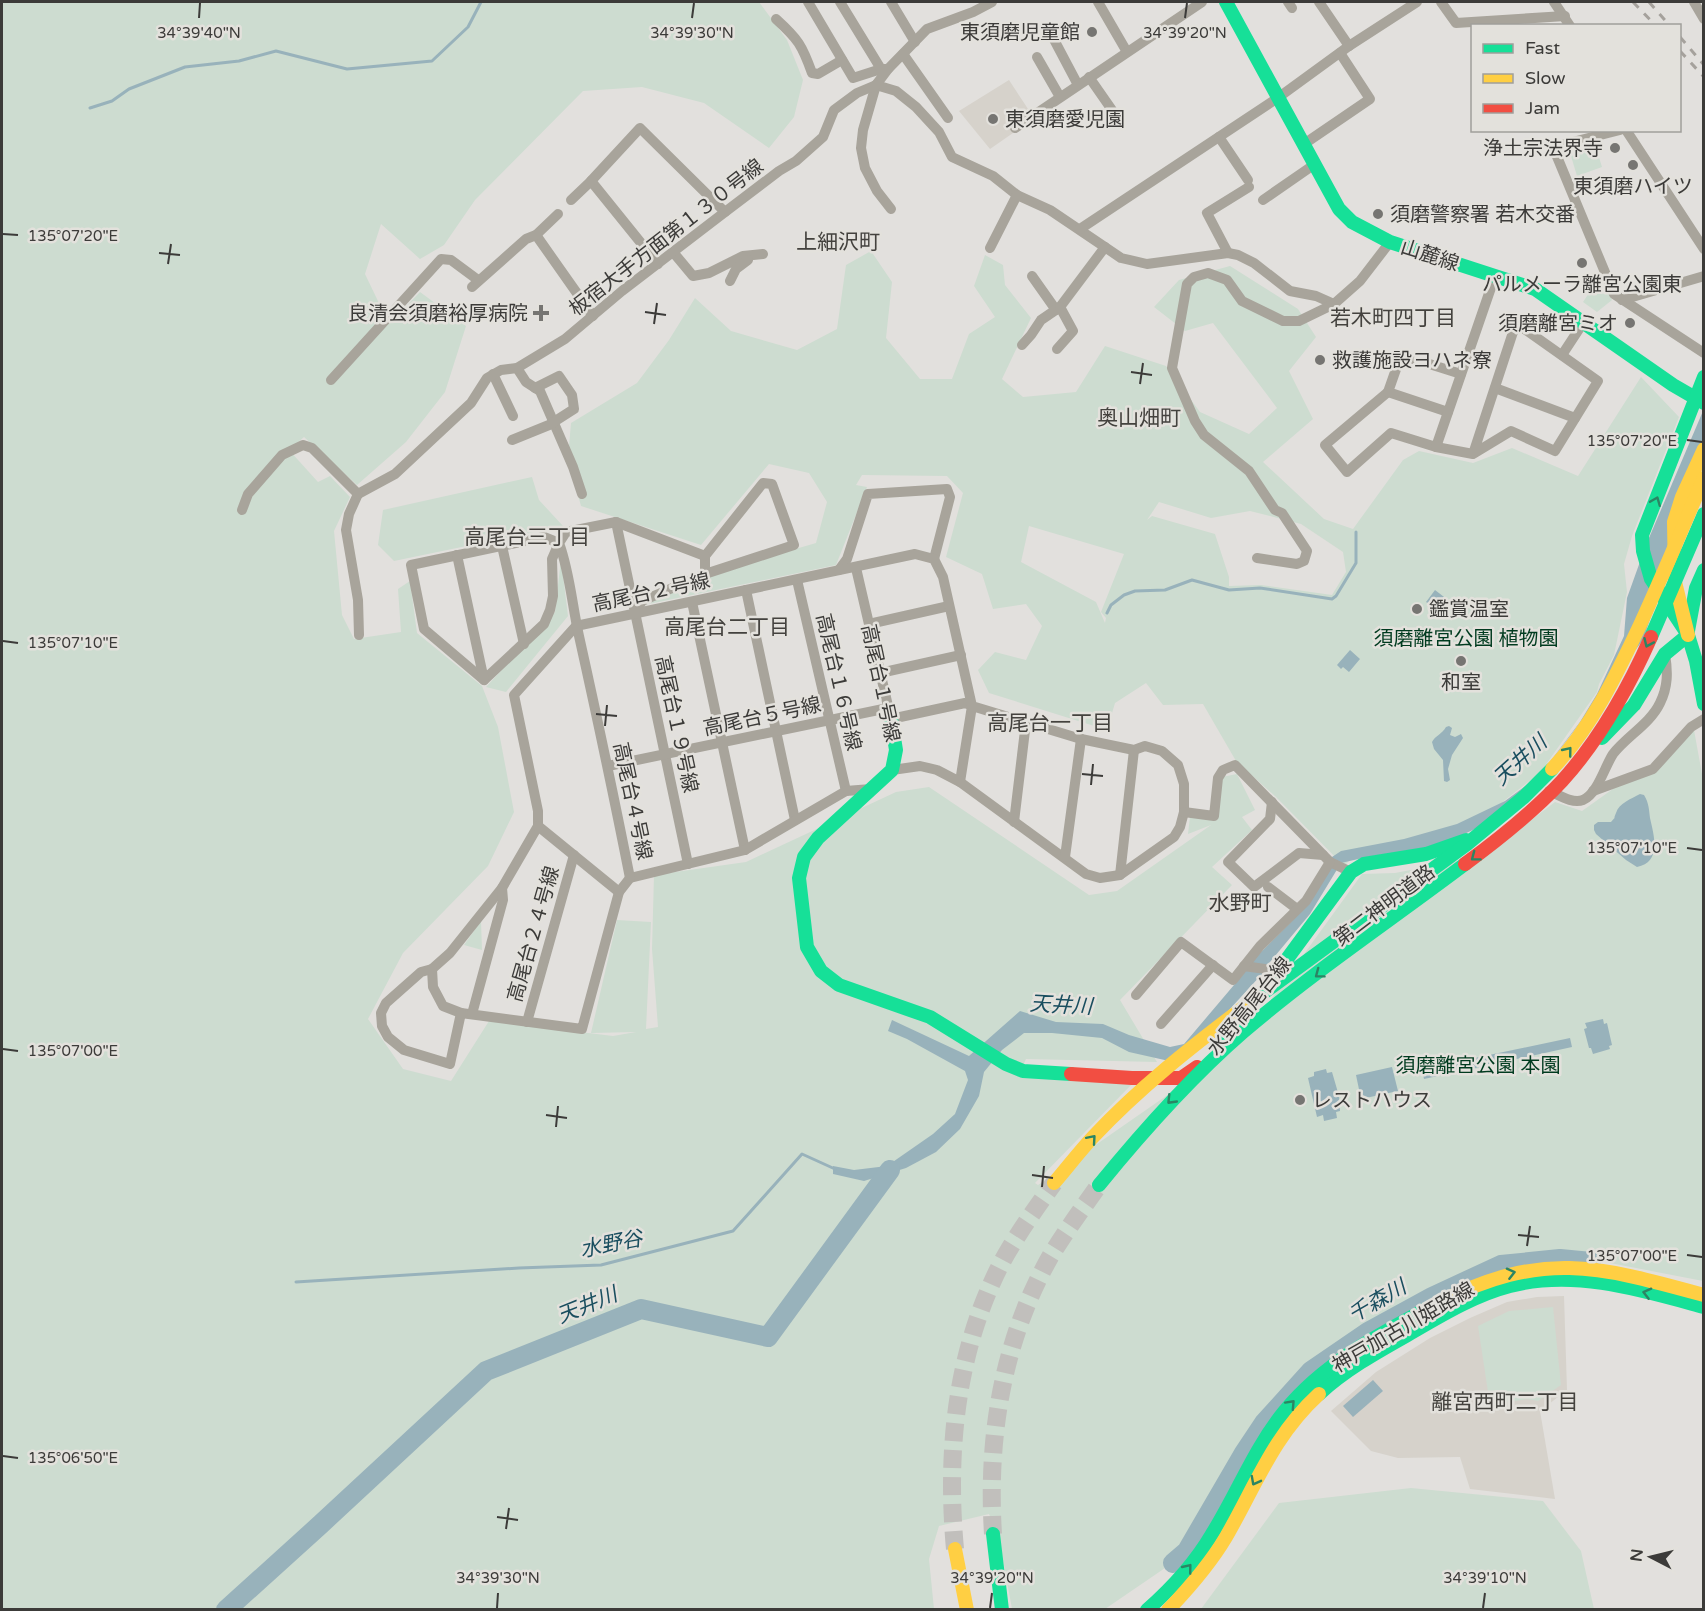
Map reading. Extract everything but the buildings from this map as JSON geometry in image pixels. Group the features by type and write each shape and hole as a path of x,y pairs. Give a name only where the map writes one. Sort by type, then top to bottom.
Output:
{"main road":[{"name":"山麓線","path":"1226,2 1339,209 1352,222 1390,242 1534,289 1699,401"},
{"path":"1688,634 1645,556 1642,535 1699,401 1704,376"},
{"path":"1704,448 1682,497 1674,522 1675,582 1704,704"},
{"path":"1660,583 1704,478"},
{"path":"1660,583 1704,514"},
{"path":"1347,870 1364,864 1426,854 1496,830 1581,761 1634,705 1665,654 1688,634 1702,578"},
{"name":"第二神明道路","path":"1054,1183 1098,1132 1179,1059 1467,843 1541,780 1579,737 1599,708 1660,583"},
{"name":"第二神明道路","path":"1099,1185 1156,1116 1187,1083 1228,1046 1266,1014 1488,847 1555,788 1612,715 1642,657 1660,583"},
{"name":"高尾台１号線","path":"890,714 896,739 896,758 892,770 818,838 804,857 799,878 807,947 821,971 839,985 930,1017 970,1041"},
{"name":"水野高尾台線","path":"970,1041 1006,1064 1023,1071 1132,1078 1181,1078 1212,1055 1347,870"},
{"name":"神戸加古川姫路線","path":"1147,1610 1182,1576 1202,1551 1219,1524 1255,1454 1280,1415 1326,1371 1382,1334 1479,1282 1525,1269 1557,1267 1596,1270 1704,1295"},
{"name":"神戸加古川姫路線","path":"1168,1610 1200,1576 1217,1552 1279,1439 1309,1403 1342,1374 1441,1316 1499,1288 1544,1280 1601,1283 1704,1307"},
{"path":"993,1534 1002,1610"},
{"path":"956,1549 967,1610"}],"street":[{"path":"808,2 853,78 884,69 903,54 927,29 970,7 992,2"},
{"path":"840,2 884,69"},
{"path":"891,2 915,42"},
{"path":"1098,2 1127,52"},
{"path":"1015,128 1202,2"},
{"path":"1319,2 1349,46"},
{"path":"1080,229 1417,2"},
{"path":"1441,2 1456,23 1567,21"},
{"path":"1554,2 1567,21"},
{"path":"1694,2 1704,18"},
{"path":"776,19 794,35 803,48 812,73 818,74 842,60"},
{"path":"1050,32 1078,85"},
{"path":"1304,144 1370,99 1340,53"},
{"path":"903,54 948,118"},
{"path":"1037,57 1060,97"},
{"path":"884,69 876,85 863,130 861,148 865,168 891,209"},
{"path":"1089,77 1112,110"},
{"path":"876,85 896,91 916,107 939,132 952,157 993,176 1017,195 1050,210 1121,258 1147,264 1228,253 1239,255 1254,263 1290,291 1316,296 1334,304"},
{"name":"板宿大手方面第１３０号線","path":"493,374 501,370 517,368 565,339 673,252 796,161 823,136 834,110 857,93 876,85"},
{"path":"571,200 591,182 640,128 725,212"},
{"path":"1612,132 1553,147 1614,294 1704,353"},
{"path":"1627,132 1704,249"},
{"path":"1219,137 1248,184 1207,213 1228,253"},
{"path":"1263,200 1315,164"},
{"path":"591,182 658,264"},
{"path":"990,248 1017,195"},
{"path":"331,380 441,259 451,260 475,284 526,239 537,235 558,214"},
{"path":"537,235 593,316"},
{"path":"1257,558 1297,564 1304,561 1307,551 1282,513 1275,510 1249,471 1204,435 1195,421 1172,368 1187,284 1194,276 1208,273 1227,280 1242,301 1283,321 1299,321 1334,304 1360,281 1390,242"},
{"path":"1022,345 1041,320 1058,308 1105,247"},
{"path":"673,252 693,276 709,273 743,256 759,255 735,269 730,281"},
{"path":"1032,276 1073,331 1057,350"},
{"path":"1436,447 1495,276"},
{"path":"1622,300 1704,276"},
{"path":"1461,374 1401,355 1388,392 1325,445 1347,472 1391,433 1436,447 1473,454 1510,431 1555,451 1598,381 1516,323 1473,454"},
{"path":"1562,355 1583,323"},
{"path":"517,368 526,382 540,391 573,467 582,494"},
{"path":"359,634 358,600 346,530 349,514 358,494 395,474 471,403 487,378 493,374 513,416"},
{"path":"512,440 553,422 574,409 572,395 559,376 535,388"},
{"path":"1495,388 1575,417"},
{"path":"1388,392 1448,412"},
{"path":"242,510 248,494 282,455 303,445 312,448 358,494"},
{"path":"635,614 642,602 705,574 794,545 772,484 763,483 705,556 705,574"},
{"path":"839,570 847,559 868,494 947,489 950,497 934,559 943,577 972,706 960,782"},
{"path":"484,680 544,624 554,596 552,559 567,532 616,522 705,556"},
{"name":"高尾台１９号線","path":"616,522 688,864"},
{"path":"484,680 424,630 411,565 544,537 559,543"},
{"name":"高尾台４号線","path":"559,543 565,560 576,626 608,766 630,878"},
{"path":"502,546 524,644"},
{"name":"高尾台２号線","path":"538,826 538,811 514,695 576,626 915,554 934,559"},
{"path":"457,555 484,680"},
{"name":"高尾台１号線","path":"856,568 890,714"},
{"name":"高尾台１６号線","path":"797,580 846,791"},
{"path":"746,590 795,820"},
{"path":"692,602 745,850"},
{"path":"869,624 950,606"},
{"path":"1546,789 1572,801 1590,797 1614,754 1656,711 1669,676 1665,654"},
{"path":"880,673 960,655"},
{"name":"高尾台５号線","path":"608,766 829,721 965,703 972,706"},
{"path":"892,770 920,766 938,770 960,782 1086,874 1100,878 1120,874 1174,837 1180,827 1184,812 1184,784 1178,765 1162,751 1145,746 1134,750 1081,739 972,706"},
{"path":"1593,791 1653,769 1691,727 1704,719"},
{"path":"1014,822 1026,722"},
{"path":"1065,857 1081,739"},
{"path":"1120,874 1134,750"},
{"path":"1184,812 1214,816 1218,778 1223,770 1235,765 1328,860"},
{"path":"432,969 434,987 443,1006 466,1013 582,1029 619,892 630,878 745,850 846,791 871,789"},
{"path":"1272,802 1270,819 1228,862 1254,888 1299,853 1328,860 1347,870"},
{"path":"502,888 503,900 450,1064 404,1050 388,1037 382,1026 381,1013 386,1003 421,972 432,969 464,936 502,888 538,826 619,892"},
{"name":"高尾台２４号線","path":"527,1022 574,855"},
{"path":"1136,995 1181,942 1233,981 1248,967 1260,946 1305,901 1328,860"},
{"path":"1268,886 1297,909"},
{"path":"1161,1024 1213,965"},
{"path":"1248,967 1273,970"}],"shaded area":[{"name":"東須磨愛児園","path":"1009,80 1030,112 1009,126 1013,133 990,149 959,111"},
{"path":"1564,1296 1567,1390 1540,1411 1555,1499 1470,1489 1460,1457 1398,1458 1371,1451 1331,1411 1376,1372 1430,1338 1470,1318 1507,1302 1537,1297"}],"green space":[{"name":"須磨離宮公園 本園","path":"2,2 759,2 787,40 803,80 794,117 769,148 704,103 642,87 583,91 475,200 444,245 420,259 381,224 365,274 389,324 420,292 466,326 445,392 406,442 357,485 304,437 289,450 318,482 330,476 350,497 334,531 342,615 354,639 401,632 398,589 410,581 417,633 482,686 498,727 514,812 488,866 403,953 368,1019 403,1069 451,1081 489,1021 613,1036 636,1032 591,1033 617,920 651,922 646,1029 658,1027 652,949 654,875 746,862 896,792 929,787 1089,895 1117,891 1211,825 1188,834 1190,817 1214,817 1222,777 1237,774 1255,810 1242,817 1252,830 1212,867 1232,885 1120,1000 1157,1062 1026,1059 1018,1077 1132,1084 1035,1183 1038,1185 1179,1087 1257,1019 1362,874 1395,873 1484,856 1555,802 1582,811 1617,786 1651,774 1694,730 1704,785 1703,1281 1605,1262 1547,1259 1469,1279 1369,1336 1312,1374 1258,1431 1187,1553 1105,1609 1012,1609 999,1538 989,1514 939,1526 929,1559 934,1609 2,1610"},
{"path":"1596,148 1602,167 1577,176 1571,156"},
{"name":"須磨離宮公園 植物園","path":"871,251 892,282 886,338 920,379 952,379 969,334 995,317 974,286 985,255 1003,265 1005,285 1031,318 1002,379 1023,397 1076,392 1105,346 1166,366 1200,412 1249,434 1277,408 1213,323 1185,331 1154,307 1179,280 1230,266 1298,309 1316,337 1289,371 1313,419 1263,462 1324,519 1353,529 1403,460 1419,451 1473,463 1512,448 1578,476 1641,377 1679,417 1632,536 1624,564 1627,592 1614,655 1597,692 1540,773 1465,831 1353,857 1344,866 1276,797 1236,761 1203,704 1163,705 1146,683 1115,703 1107,730 989,693 978,670 995,652 1026,660 1042,626 1026,604 993,609 982,574 946,557 963,493 947,476 862,475 856,485 867,487 836,565 644,605 703,576 816,543 827,502 809,473 769,464 701,545 581,506 568,458 571,423 637,383 669,340 695,298 731,331 797,350 837,329 846,265","holes":["1159,502 1211,518 1250,511 1301,524 1343,552 1346,572 1332,595 1261,585 1229,586 1229,577 1215,534 1152,516 1147,520","1029,526 1124,554 1101,612 1106,618 1105,623 1096,602 1021,562"]},
{"path":"1605,284 1612,300 1597,312 1583,302 1591,290"},
{"path":"532,477 539,500 563,526 394,561 378,545 383,510"},
{"path":"561,559 568,616 506,692 486,687 555,612"},
{"path":"481,921 482,950 464,945"},
{"path":"1553,1307 1561,1385 1538,1401 1527,1399 1490,1405 1478,1326 1509,1311"},
{"path":"1411,1488 1543,1501 1581,1551 1594,1609 1201,1609 1279,1503"}],"water":[{"path":"1703,411 1703,459 1643,640 1513,811 1460,836 1424,848 1341,863 1310,914 1262,974 1229,1010 1169,1061 1129,1052 1102,1038 1024,1033 1002,1050 984,1072 979,1096 960,1129 936,1152 906,1168 864,1181 833,1174 833,1166 854,1170 887,1166 933,1134 955,1114 968,1080 965,1071 888,1031 892,1020 969,1056 1020,1011 1056,1022 1103,1024 1129,1035 1170,1047 1184,1044 1252,961 1292,921 1332,857 1341,851 1404,839 1457,824 1505,801 1540,775 1580,722 1597,694 1624,636 1627,598 1646,545"},
{"path":"1435,590 1448,600 1448,609 1441,618 1438,615 1442,609 1437,605 1435,608 1426,602"},
{"path":"1350,650 1360,659 1349,672 1337,665"},
{"path":"1449,726 1452,728 1450,735 1455,737 1461,734 1463,738 1452,755 1448,769 1450,780 1447,782 1444,781 1443,760 1434,749 1432,742"},
{"path":"1640,794 1644,795 1648,804 1654,847 1650,860 1637,867 1596,834 1594,825 1598,822 1611,822 1620,807"},
{"path":"1603,1019 1604,1024 1607,1023 1612,1045 1609,1046 1610,1049 1593,1054 1584,1029 1587,1028 1585,1023"},
{"path":"1570,1038 1572,1047 1424,1079 1422,1069"},
{"path":"1392,1067 1398,1091 1361,1099 1356,1075"},
{"path":"1326,1069 1327,1073 1332,1072 1339,1096 1340,1111 1336,1112 1337,1118 1324,1121 1323,1115 1317,1117 1308,1078 1314,1076 1314,1072"},
{"path":"1373,1380 1383,1391 1353,1417 1343,1406"}],"waterway":[{"path":"90,108 112,101 129,89 185,67 239,61 276,51 347,69 432,61 468,27 481,2"},
{"path":"1107,613 1111,605 1124,595 1135,591 1165,590 1192,580 1229,590 1260,588 1332,599 1356,563 1356,532"},
{"name":"水野谷","path":"296,1282 601,1265 733,1231 802,1154 835,1169"},
{"name":"天井川","path":"226,1610 486,1371 641,1309 768,1337 890,1170"},
{"name":"千森川","path":"1173,1563 1187,1551 1264,1423 1311,1371 1368,1332 1432,1297 1501,1265 1560,1259 1591,1262"}],"tunnel":[{"path":"955,1549 952,1475 954,1438 958,1401 974,1329 1003,1260 1054,1183"},
{"path":"993,1534 993,1462 996,1427 1009,1357 1020,1323 1050,1257 1099,1185"}],"railway":[{"path":"1633,2 1654,24"},
{"path":"1649,2 1668,24"},
{"path":"1681,38 1704,65"},
{"path":"1681,52 1704,77"}],"traffic: fast":[{"path":"1226,2 1339,209 1352,222 1390,242 1535,289 1673,385 1704,403"},
{"path":"1704,377 1642,535 1643,551 1651,579 1688,635 1696,661 1704,704"},
{"path":"1651,637 1704,514"},
{"path":"1688,631 1696,588 1704,570"},
{"path":"1602,738 1634,705 1665,654 1688,635"},
{"path":"891,719 896,750 892,770 818,838 804,857 799,878 807,947 821,971 839,985 930,1017 1006,1064 1023,1071 1071,1074"},
{"path":"1244,1007 1467,844 1524,797 1552,769"},
{"path":"1270,982 1351,872 1364,864 1426,854 1466,840"},
{"path":"1099,1185 1168,1106 1243,1032 1324,967 1465,864"},
{"path":"1222,1043 1251,1007"},
{"path":"1319,1394 1340,1376 1363,1361 1435,1319 1471,1300 1510,1286 1534,1281 1584,1281 1633,1288 1704,1307"},
{"path":"1147,1610 1191,1565 1221,1519 1273,1426 1300,1394 1356,1349 1440,1302"},
{"path":"993,1534 1002,1610"}],"traffic: slow":[{"path":"1688,635 1675,582 1674,522 1682,497 1704,449"},
{"path":"1552,769 1591,719 1612,682 1648,607 1704,478"},
{"path":"1054,1183 1093,1137 1147,1085 1244,1007"},
{"path":"1440,1302 1510,1275 1541,1269 1571,1268 1633,1277 1704,1295"},
{"path":"1168,1610 1213,1557 1277,1444 1303,1410 1319,1394"},
{"path":"955,1549 967,1610"}],"traffic: jam":[{"path":"1465,864 1528,814 1576,765 1612,713 1651,637"},
{"path":"1071,1074 1181,1078 1197,1067"}],"place":[{"name":"東須磨児童館","path":"1092,32"},
{"name":"東須磨愛児園","path":"993,119"},
{"name":"浄土宗法界寺","path":"1615,148"},
{"name":"東須磨ハイツ","path":"1633,165"},
{"name":"須磨警察署 若木交番","path":"1378,214"},
{"name":"パルメーラ離宮公園東","path":"1582,263"},
{"name":"良清会須磨裕厚病院","path":"541,313"},
{"name":"須磨離宮ミオ","path":"1630,323"},
{"name":"救護施設ヨハネ寮","path":"1320,360"},
{"name":"鑑賞温室","path":"1417,609"},
{"name":"和室","path":"1461,661"},
{"name":"レストハウス","path":"1300,1100"}],"district":[{"name":"上細沢町","path":"838,242"},
{"name":"若木町四丁目","path":"1393,318"},
{"name":"奥山畑町","path":"1139,418"},
{"name":"高尾台三丁目","path":"527,537"},
{"name":"高尾台二丁目","path":"727,627"},
{"name":"高尾台一丁目","path":"1050,723"},
{"name":"水野町","path":"1240,903"},
{"name":"離宮西町二丁目","path":"1505,1402"}]}
